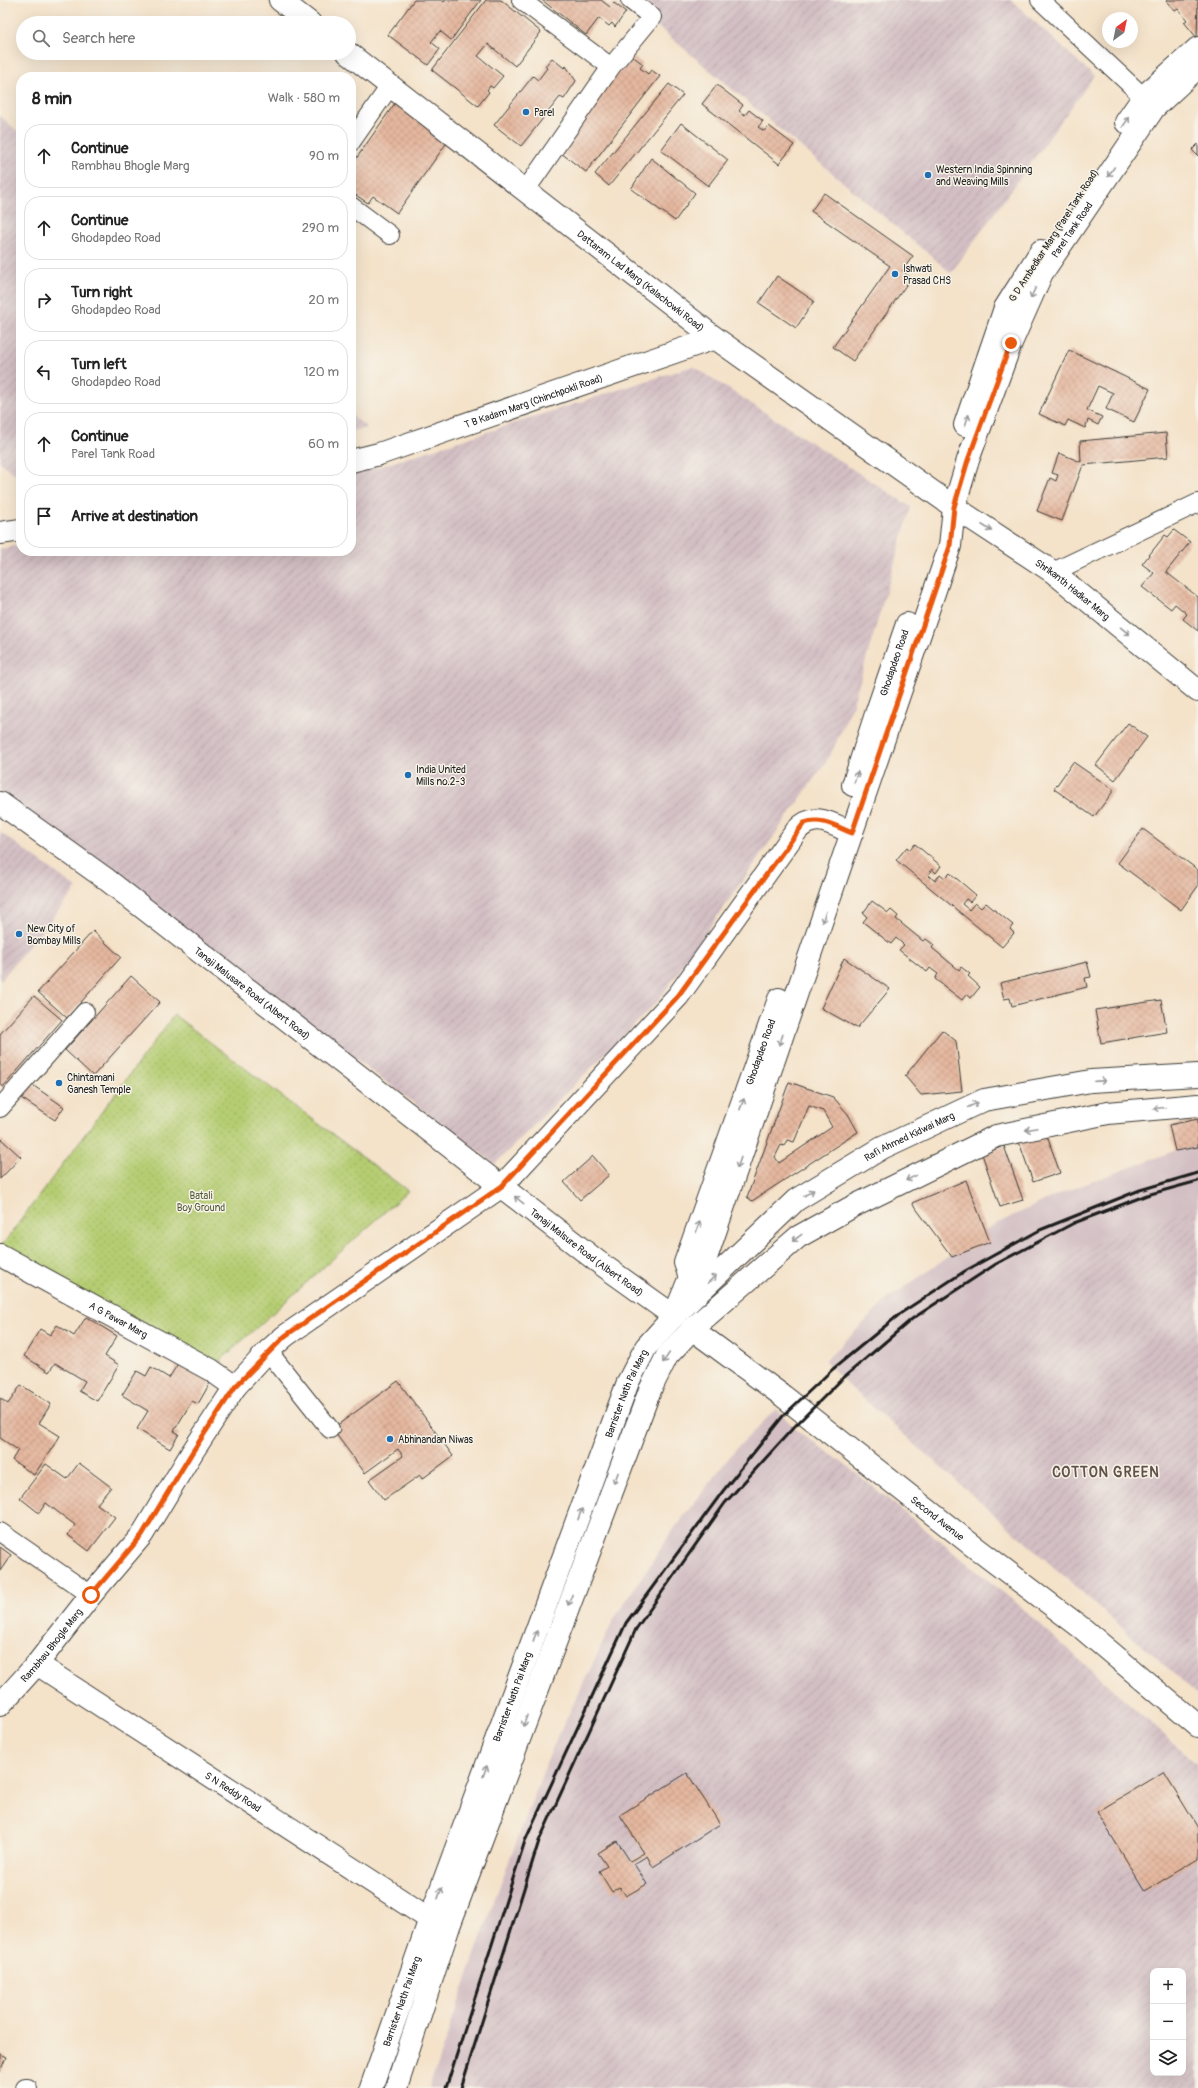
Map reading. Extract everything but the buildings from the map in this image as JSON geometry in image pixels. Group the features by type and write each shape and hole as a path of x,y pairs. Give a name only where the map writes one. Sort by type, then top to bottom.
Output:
{"main road":[{"path":"280,0 301,16"},
{"path":"1149,102 1198,48"},
{"name":"Dattaram Lad Marg (Kalachowki Road)","path":"356,59 715,338 948,502"},
{"name":"Parel Tank Road","path":"948,502 968,460 1011,343 1042,273 1149,102 1198,67"},
{"name":"T B Kadam Marg (Chinchpokli Road)","path":"356,460 379,454 715,338"},
{"name":"Shrikanth Hadkar Marg","path":"948,502 1053,572 1198,691"},
{"name":"Ghodapdeo Road","path":"674,1316 690,1277 685,1264 846,830 876,714 938,539 948,502"},
{"path":"0,533 16,531"},
{"name":"Tanaji Malusare Road (Albert Road)","path":"0,803 113,884 502,1186"},
{"path":"235,1387 268,1351 285,1336 502,1186 678,996 797,830 804,823 814,820 823,820 846,830"},
{"name":"Rafi Ahmed Kidwai Marg","path":"674,1316 796,1200 882,1148 984,1100 1091,1081 1198,1075"},
{"path":"692,1329 798,1236 850,1208 996,1136 1108,1113 1198,1105"},
{"name":"Tanaji Malsure Road (Albert Road)","path":"502,1186 597,1261 674,1316"},
{"name":"A G Pawar Marg","path":"0,1255 211,1370 235,1387"},
{"name":"Barrister Nath Pai Marg","path":"396,2088 438,1925 628,1382 646,1347 674,1316"},
{"name":"Barrister Nath Pai Marg","path":"371,2088 438,1925 650,1390 667,1356 692,1329"},
{"name":"Second Avenue","path":"692,1329 783,1396 972,1545 1083,1629 1198,1726"},
{"name":"Rambhau Bhogle Marg","path":"0,1705 37,1664 91,1595 142,1535 193,1451 235,1387"},
{"name":"S N Reddy Road","path":"37,1664 438,1925"}],"street":[{"path":"522,0 611,67"},
{"path":"524,191 611,67 652,17 630,0"},
{"path":"1040,0 1149,102"},
{"path":"356,135 390,86"},
{"path":"356,210 390,235"},
{"path":"1053,572 1198,503"},
{"path":"0,1108 85,1012"},
{"name":"Second Avenue","path":"674,1316 692,1329"},
{"path":"268,1351 330,1428"},
{"path":"0,1532 91,1595"}],"shaded area":[{"name":"Western India Spinning and Weaving Mills","path":"626,0 1011,0 1094,76 951,273"},
{"path":"0,116 16,130 16,475 0,462"},
{"name":"India United Mills no.2-3","path":"693,366 911,507 853,704 830,756 658,1001 495,1164 115,878 0,795 0,549 16,546 16,556 356,556 356,471 381,466"},
{"path":"356,418 367,428 356,430"},
{"name":"New City of Bombay Mills","path":"0,832 77,888 0,981"},
{"path":"1198,1142 1198,1206 1087,1245 995,1293 886,1377 875,1365 849,1386 825,1361 888,1299 990,1227 1056,1195"},
{"path":"1198,1206 1198,1695 849,1386 875,1365 886,1376 995,1293 1087,1245"},
{"path":"776,1409 800,1433 742,1502 676,1594 610,1708 545,1862 468,2088 429,2088 489,1914 551,1751 615,1617 674,1529 734,1451"},
{"path":"800,1433 845,1464 1010,1598 1198,1765 1198,2088 468,2088 545,1862 610,1708 676,1594 742,1502"}],"green space":[{"name":"Batali Boy Ground","path":"174,1015 408,1191 213,1367 0,1248"}],"railway":[{"path":"446,2088 525,1841 626,1623 723,1491 783,1416 833,1369 901,1313 965,1271 1040,1230 1140,1190 1198,1173"},
{"path":"461,2088 539,1841 636,1629 725,1503 794,1427 842,1379 912,1319 996,1264 1074,1223 1147,1195 1198,1181"}],"place":[{"name":"Parel","path":"526,112"},
{"name":"Western India Spinning and Weaving Mills","path":"928,175"},
{"name":"Ishwati Prasad CHS","path":"895,274"},
{"name":"India United Mills no.2-3","path":"408,775"},
{"name":"New City of Bombay Mills","path":"19,934"},
{"name":"Chintamani Ganesh Temple","path":"59,1083"},
{"name":"Abhinandan Niwas","path":"390,1439"}],"district":[{"name":"COTTON GREEN","path":"1106,1472"}],"route":[{"path":"91,1595 142,1535 193,1451 235,1387 268,1351 285,1336 502,1186 678,996 797,830 804,823 814,820 823,820 852,833 950,546 954,507 968,460 1011,343"}]}
